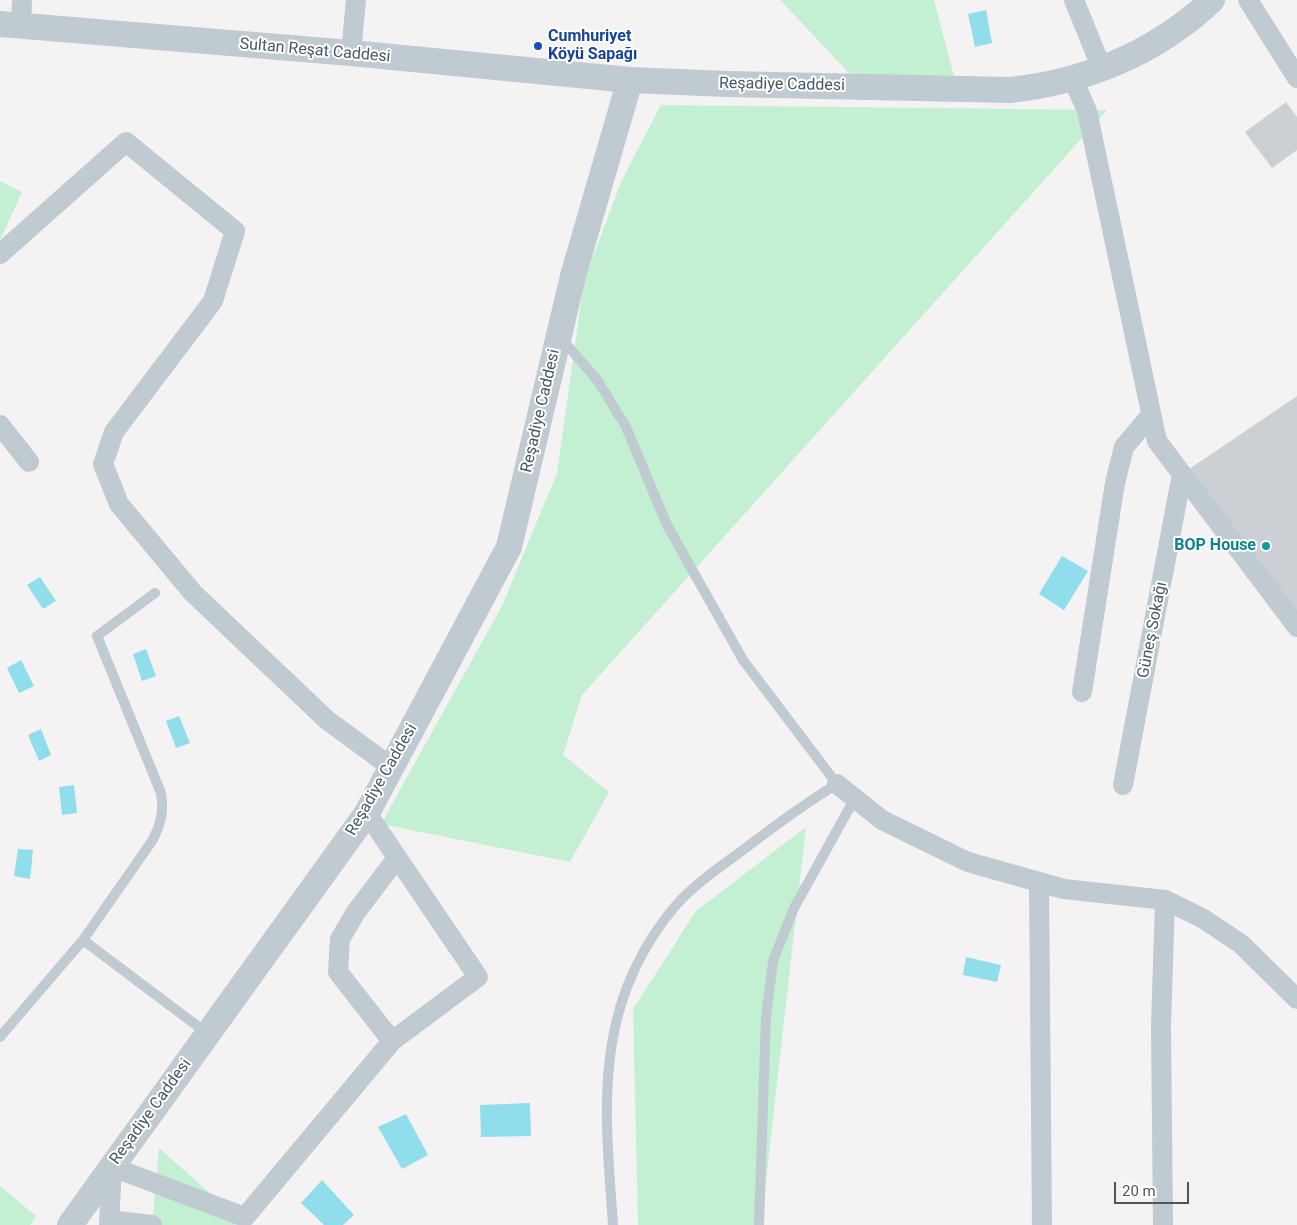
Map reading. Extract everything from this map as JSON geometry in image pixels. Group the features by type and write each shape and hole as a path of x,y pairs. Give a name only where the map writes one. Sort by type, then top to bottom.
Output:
{"street":[{"path":"11,25 22,0"},
{"path":"351,53 356,0"},
{"path":"1074,0 1102,69"},
{"name":"Reşadiye Caddesi","path":"70,1225 367,813 509,547 573,276 630,80 1010,90 1041,87 1073,80 1102,69 1167,36 1212,0"},
{"path":"1248,0 1297,78"},
{"name":"Sultan Reşat Caddesi","path":"11,25 351,53 630,80"},
{"path":"1073,80 1087,111 1157,441 1297,627"},
{"path":"0,254 126,142 235,231 213,302 114,432 103,464 119,504 193,593 328,720 391,767"},
{"path":"1082,692 1115,482 1124,447 1152,415"},
{"path":"0,425 29,462"},
{"name":"Güneş Sokağı","path":"1123,785 1182,474"},
{"path":"837,784 882,820 968,862 1064,889 1165,900 1202,918 1241,944 1297,999"},
{"path":"152,1225 109,1223 112,1167 245,1216 392,1041 478,977 367,813"},
{"path":"392,1041 338,972 340,939 356,912 397,858"},
{"path":"1039,882 1042,1225"},
{"path":"1163,1225 1160,1026 1165,900"}],"lane":[{"path":"559,336 598,381 626,427 666,525 744,660 837,784 799,808 701,882 678,903 658,927 642,953 627,986 620,1010 612,1042 609,1070 607,1095 613,1225"},
{"path":"0,1037 83,940 152,841 161,824 164,808 161,793 97,636 155,593"},
{"path":"759,1225 766,1017 773,961 794,908 855,798"},
{"path":"83,940 208,1034"}],"green space":[{"path":"780,0 934,0 957,88 849,73"},
{"path":"661,105 1107,110 582,695 563,755 609,792 570,862 381,824 502,606 557,473 584,281 621,182"},
{"path":"0,181 22,192 0,240"},
{"path":"806,827 761,1225 638,1225 633,1009 696,911"},
{"path":"159,1148 246,1225 152,1225"},
{"path":"0,1186 36,1216 30,1225 0,1225"}],"water":[{"path":"986,10 992,43 975,47 968,14"},
{"path":"1062,556 1088,571 1064,610 1039,594"},
{"path":"40,577 56,601 43,609 27,585"},
{"path":"146,649 156,676 142,681 133,654"},
{"path":"21,660 34,686 19,693 7,668"},
{"path":"179,716 190,743 176,748 166,721"},
{"path":"41,729 51,755 39,761 28,735"},
{"path":"74,785 77,813 62,815 59,787"},
{"path":"18,849 33,850 30,879 14,876"},
{"path":"966,957 1001,965 997,982 963,975"},
{"path":"530,1103 531,1136 481,1137 480,1105"},
{"path":"406,1114 428,1155 402,1169 378,1127"},
{"path":"322,1180 354,1215 343,1225 324,1225 301,1203"}],"building":[{"path":"1286,102 1297,117 1297,150 1272,168 1245,132"},
{"name":"BOP House","path":"1297,396 1297,617 1182,474"}],"place":[{"name":"Cumhuriyet Köyü Sapağı","path":"538,46"},
{"name":"BOP House","path":"1266,546"}]}
